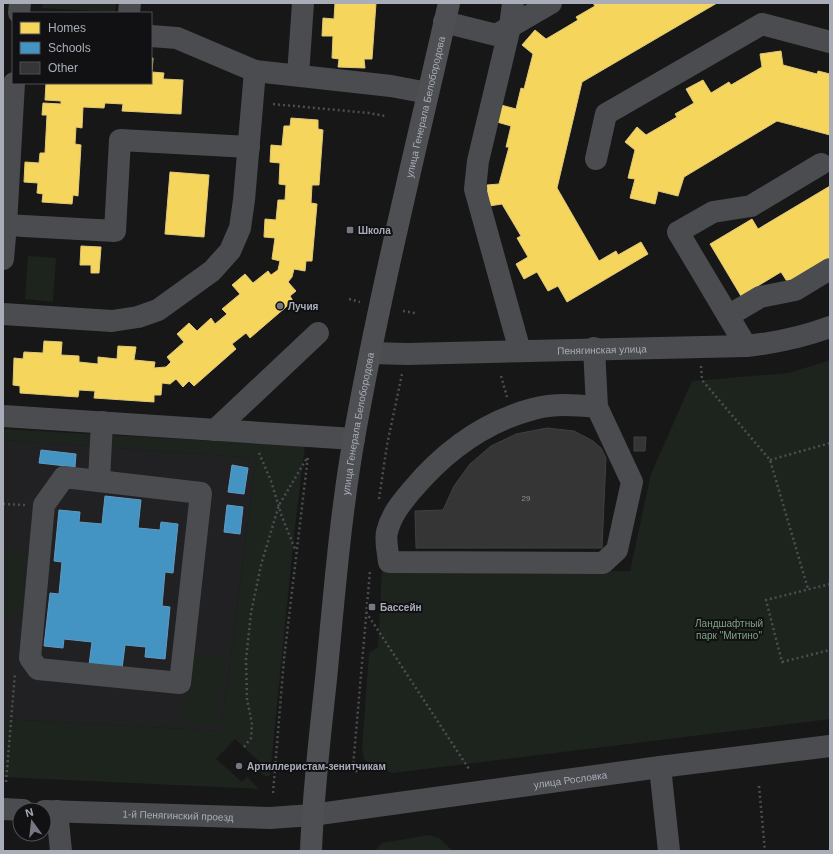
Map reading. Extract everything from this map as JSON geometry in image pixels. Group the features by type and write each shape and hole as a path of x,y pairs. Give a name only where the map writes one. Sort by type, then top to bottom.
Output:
{"main road":[{"name":"улица Генерала Белобородова","path":"311,851 312,815 335,584 342,518 354,439 371,353 447,12"}],"street":[{"path":"298,75 303,3"},
{"path":"513,3 510,27 478,161 475,189 520,351"},
{"path":"447,12 496,35 551,3"},
{"path":"596,159 606,114 762,24 830,42"},
{"path":"152,36 177,38 255,71 391,86 428,93"},
{"path":"3,314 112,321 138,317 158,310 212,271 230,251 240,228 249,147 255,71"},
{"path":"3,259 15,85"},
{"path":"6,225 114,231 120,140 249,147"},
{"path":"746,346 678,232 713,212 751,206 821,164"},
{"path":"728,316 760,297 795,290 830,268"},
{"name":"Пенягинская улица","path":"371,353 746,346 771,343 814,333 830,327"},
{"path":"215,430 318,333"},
{"path":"594,348 597,407 632,482 617,550 603,563 389,562 387,533 393,515 429,469 464,441 497,421 535,408 565,404 597,407"},
{"path":"3,416 354,439"},
{"path":"99,480 102,422"},
{"path":"64,477 99,480 201,493 180,683 38,669 30,658 44,505 64,477"},
{"name":"улица Рословка","path":"312,815 660,767 830,746"},
{"path":"660,767 668,851"},
{"name":"1-й Пенягинский проезд","path":"52,811 270,818 312,815"},
{"path":"52,818 61,851"}],"path":[{"path":"252,102 369,113 385,116"},
{"path":"349,299 363,302"},
{"path":"403,311 415,313"},
{"path":"701,372 702,380 723,402 770,460 808,589"},
{"path":"244,431 263,460 296,549"},
{"path":"273,793 284,659 310,436"},
{"path":"770,460 830,443"},
{"path":"244,748 251,738 252,724 247,699 246,659 251,613 261,565 279,505 307,457"},
{"path":"830,584 766,600 782,662 830,650"},
{"path":"366,612 469,769"},
{"path":"6,782 16,671 30,658"},
{"path":"353,767 357,772"},
{"path":"759,786 765,851"}],"shaded area":[{"path":"3,440 256,458 221,731 3,719"}],"green space":[{"path":"43,3 116,3 115,12 42,8"},
{"path":"28,256 56,258 53,302 25,299"},
{"name":"Ландшафтный парк \"Митино\"","path":"830,360 830,719 393,773 368,765 364,759 362,750 369,653 378,647 382,569 630,571 651,474 692,381 789,373"},
{"path":"3,429 305,446 294,535 270,775 266,777 255,768 260,762 235,739 216,759 242,782 247,777 259,789 3,777 3,719 221,731 256,458 3,440"},
{"path":"3,550 27,552 21,616 3,614"},
{"path":"190,654 225,659 217,726 182,722"},
{"path":"429,835 439,838 453,851 375,851 382,843"}],"building: Homes":[{"path":"335,3 376,3 372,59 364,59 365,68 338,67 339,59 332,58 333,36 322,36 323,18 334,19"},
{"path":"593,3 717,3 582,82 557,188 599,261 616,251 618,255 641,242 648,254 567,302 558,286 548,291 537,272 524,279 516,264 528,257 517,238 521,236 502,204 489,206 487,185 499,184 509,147 506,147 511,126 497,122 501,105 516,109 521,88 524,89 533,54 522,45 535,30 546,39 563,29 578,20 576,17 595,6"},
{"path":"781,51 783,65 817,74 818,71 830,74 830,135 777,121 684,177 678,196 658,191 655,204 630,198 635,179 628,178 635,150 625,142 637,127 646,135 677,117 675,114 694,103 686,89 703,80 711,93 729,82 731,85 762,67 760,54"},
{"path":"152,72 164,73 163,79 183,80 181,114 122,111 123,104 105,103 104,108 83,107 82,128 76,127 75,144 81,145 78,196 73,195 72,204 42,202 43,194 37,193 38,183 24,182 25,162 39,163 40,153 45,153 47,115 42,115 43,103 61,104 61,101 45,100 46,84 152,84"},
{"path":"291,118 318,120 318,129 323,130 319,185 312,185 311,203 317,204 312,261 306,261 305,271 294,269 292,277 288,282 296,291 290,296 293,301 250,338 246,333 232,344 236,349 194,386 189,381 183,387 176,379 170,384 162,383 161,395 154,395 154,402 94,398 95,391 79,390 78,397 20,393 20,386 13,385 14,358 23,359 24,352 43,353 44,341 62,342 61,355 79,356 79,362 98,364 98,357 117,359 118,346 136,347 134,360 155,362 154,368 166,367 171,362 167,357 184,342 177,334 189,323 197,331 211,318 215,324 227,314 222,309 240,294 232,285 245,274 253,283 268,271 271,275 278,270 280,261 272,259 275,238 264,237 265,219 276,220 278,200 285,200 286,185 279,184 280,163 270,162 271,145 282,146 284,126 290,126"},
{"path":"170,172 209,175 204,237 165,234"},
{"path":"830,186 830,258 788,283 781,272 741,296 710,244 752,219 758,229"},
{"path":"81,246 101,247 99,273 91,273 91,265 80,265"}],"building: Schools":[{"path":"41,450 76,454 75,467 39,463"},
{"path":"232,465 248,468 244,494 228,492"},
{"path":"105,496 141,500 138,528 160,530 161,522 178,524 173,573 165,572 162,606 170,607 165,659 145,657 146,647 125,645 122,669 89,665 92,642 64,639 63,648 44,646 50,593 59,594 62,562 54,561 59,510 80,512 79,522 102,524"},
{"path":"227,505 243,507 240,534 224,532"}],"building: Other":[{"path":"547,428 574,431 593,441 601,448 606,458 602,548 416,548 415,511 443,510 454,486 470,464 491,446 516,434"},
{"path":"634,437 646,437 645,451 634,451"}],"place":[{"name":"Школа","path":"350,230"},
{"name":"Лучия","path":"280,306"},
{"name":"Бассейн","path":"372,607"},
{"name":"Артиллеристам-зенитчикам","path":"239,766"}]}
